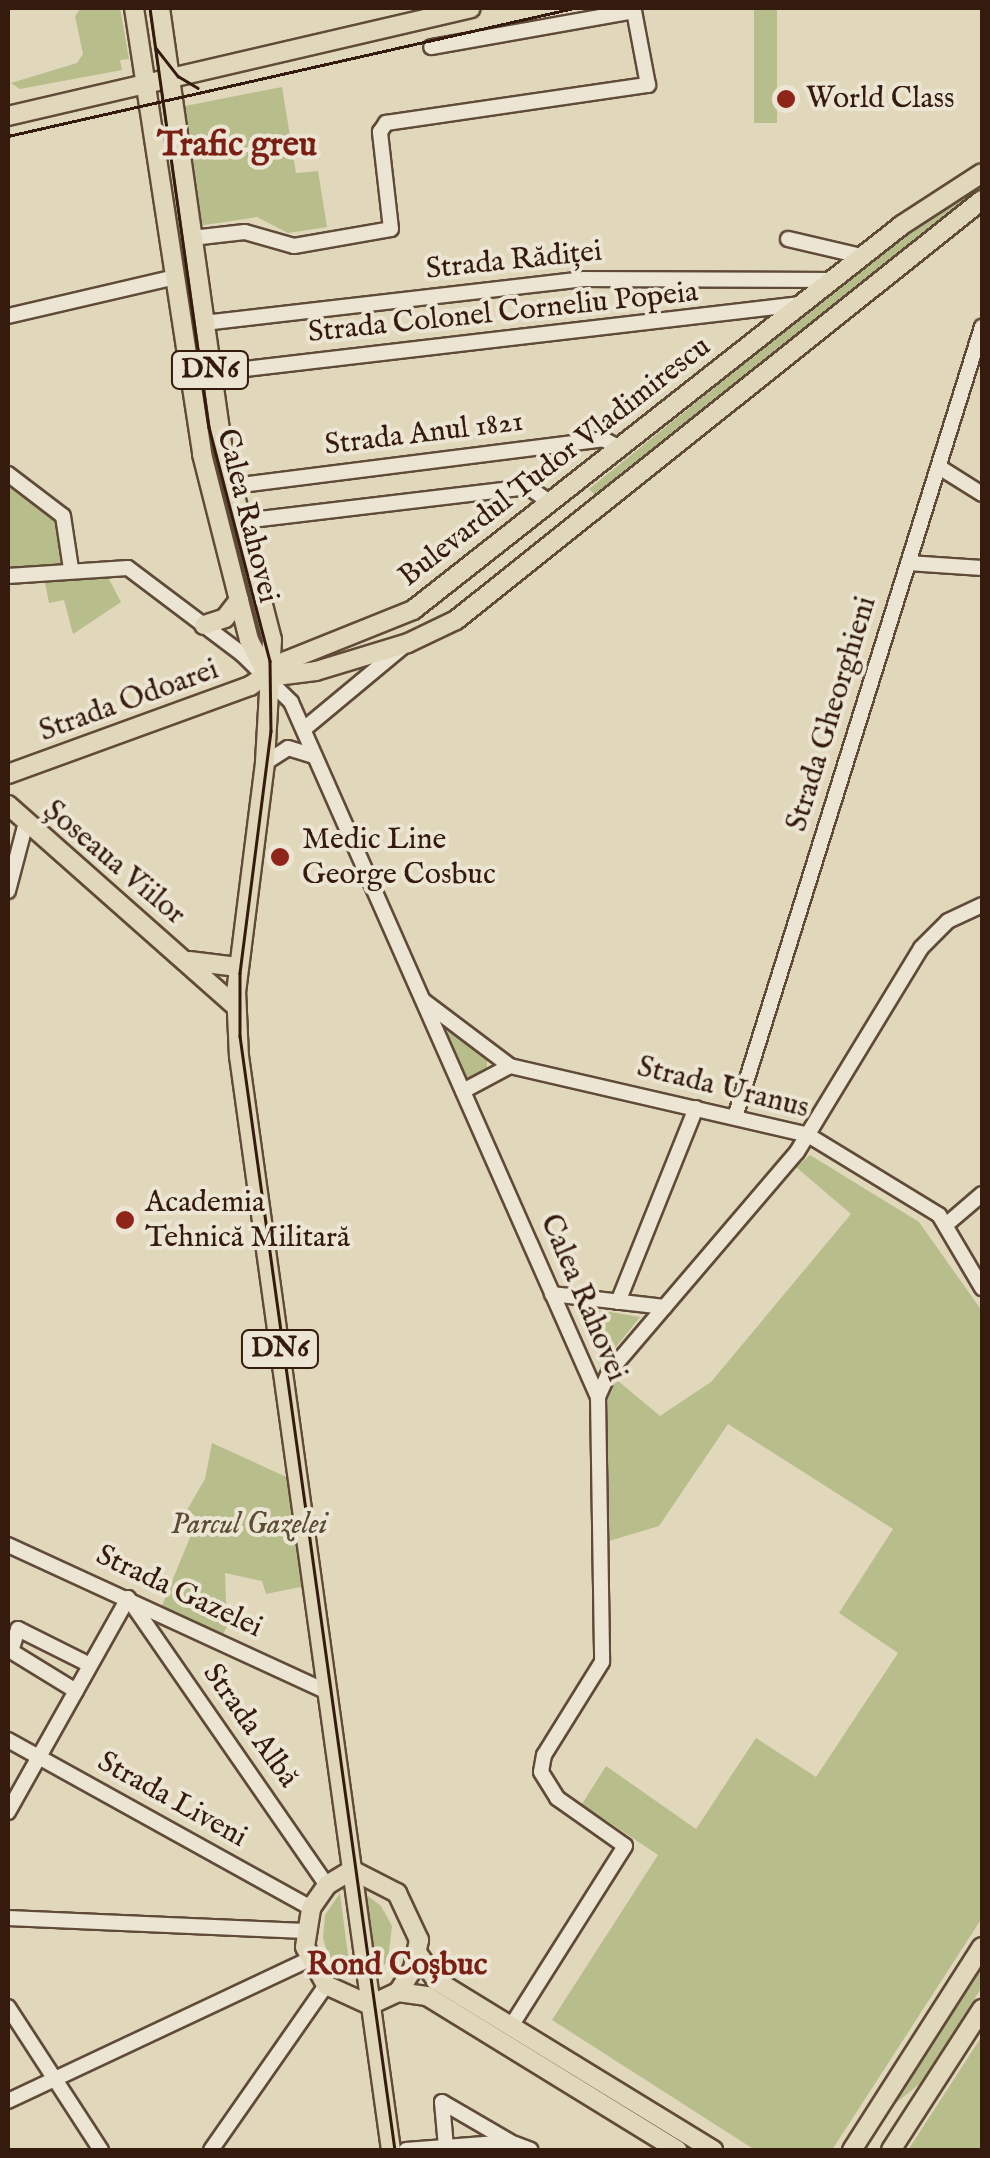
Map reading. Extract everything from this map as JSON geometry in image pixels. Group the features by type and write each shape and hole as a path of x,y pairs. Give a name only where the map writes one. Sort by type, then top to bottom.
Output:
{"main road":[{"name":"Calea Rahovei","path":"134,8 171,278 208,482 238,600 268,677"},
{"name":"Calea Rahovei","path":"160,8 211,374 232,486 270,630 268,677"},
{"path":"8,116 378,36 397,25 472,8"},
{"name":"Bulevardul Tudor Vladimirescu","path":"268,677 286,661 413,610 861,256 982,173"},
{"name":"Bulevardul Tudor Vladimirescu","path":"268,677 291,678 408,643 456,620 978,206"},
{"path":"576,484 594,507"},
{"path":"204,626 225,618 238,600"},
{"name":"DN6","path":"268,677 264,763 235,1006 391,2150"},
{"name":"Strada Odoarei","path":"8,774 268,677"},
{"name":"Șoseaua Viilor","path":"8,805 16,824 188,961 235,1006"},
{"name":"Șoseaua Viilor","path":"188,961 238,967"},
{"path":"677,2150 427,1996 398,1992 370,2005 326,1985 308,1960 305,1931 310,1908 328,1885 352,1870 405,1901 418,1954 437,1981 713,2150"},
{"path":"852,2150 982,1948"},
{"path":"398,1992 418,1954"},
{"path":"891,2150 982,2009"}],"street":[{"path":"192,238 245,232 294,246 391,228 380,132 386,123 648,88 637,12 430,47"},
{"path":"788,239 861,256"},
{"path":"8,316 171,278"},
{"name":"Strada Rădiței","path":"204,323 584,279 832,280"},
{"path":"802,279 810,286 805,301"},
{"name":"Strada Colonel Corneliu Popeia","path":"211,374 762,310 805,301"},
{"path":"762,310 774,318 770,328"},
{"name":"Strada Gheorghieni","path":"735,1116 908,563 980,348 982,327"},
{"name":"Strada Anul 1821","path":"232,486 603,439 620,448"},
{"path":"939,467 982,494"},
{"path":"8,474 63,516 71,568"},
{"path":"243,521 528,487 551,504"},
{"path":"908,563 982,568"},
{"path":"8,576 71,568 128,568 268,677"},
{"path":"304,728 408,643"},
{"name":"Calea Rahovei","path":"268,677 304,728 598,1396 602,1662 544,1754 542,1772 556,1798 625,1846 511,2026"},
{"path":"264,763 288,748 315,756"},
{"path":"8,891 16,824"},
{"path":"598,1396 609,1372 808,1135 921,948 948,921 982,905"},
{"name":"Strada Uranus","path":"424,1001 510,1066 808,1135 948,1224 982,1288"},
{"path":"462,1091 510,1066"},
{"path":"618,1302 696,1108"},
{"path":"948,1224 982,1194"},
{"path":"552,1294 664,1307"},
{"name":"Strada Gazelei","path":"8,1545 328,1692"},
{"path":"8,1812 128,1598"},
{"name":"Strada Albă","path":"128,1598 328,1885"},
{"path":"76,1691 11,1650 18,1629 90,1664"},
{"name":"Strada Liveni","path":"8,1740 310,1908"},
{"path":"8,1918 305,1931"},
{"path":"8,2101 308,1960"},
{"path":"211,2150 326,1985"},
{"path":"8,2007 102,2150"},
{"path":"446,2147 442,2102 531,2150"},
{"path":"406,2150 510,2142"}],"green space":[{"path":"81,8 120,8 129,59 120,60 122,70 20,89 11,83 77,63 83,54 75,16"},
{"path":"754,8 777,8 777,123 754,123"},
{"path":"282,87 296,173 318,171 327,227 288,233 257,217 198,226 180,107"},
{"path":"977,185 980,191 596,496 589,489 915,226"},
{"path":"8,474 63,516 71,568 102,566 121,602 73,634 64,600 49,603 43,572 8,576"},
{"path":"453,1028 487,1054 487,1071 471,1080 461,1075 443,1036"},
{"path":"810,1155 919,1222 982,1311 982,1918 832,2150 755,2150 552,2020 658,1855 582,1804 606,1766 696,1829 756,1738 816,1777 898,1653 839,1613 893,1529 728,1424 659,1526 609,1541 603,1397 617,1380 660,1416 711,1382 851,1214 796,1167"},
{"path":"581,1307 640,1317 603,1363 577,1313"},
{"name":"Parcul Gazelei","path":"212,1443 291,1479 305,1586 266,1594 262,1581 225,1573 227,1627 218,1642 159,1613 198,1518 187,1510 205,1479"},
{"path":"340,1893 351,1979 329,1959 323,1938 325,1915"},
{"path":"364,1893 381,1906 392,1926 388,1960 376,1976"},
{"path":"982,1964 982,1987 922,2082 892,2106"},
{"path":"982,2035 982,2150 908,2150 980,2039"}],"tram line":[{"path":"150,8 209,427 270,661 271,731 240,973 240,1036 395,2150"},
{"path":"8,136 574,8"},
{"path":"156,48 178,76 198,88"}],"place":[{"name":"World Class","path":"786,99"},
{"name":"Medic Line George Cosbuc","path":"280,857"},
{"name":"Academia Tehnică Militară","path":"125,1220"}],"district":[{"name":"Trafic greu","path":"237,146"},
{"name":"Rond Coșbuc","path":"397,1966"}]}
